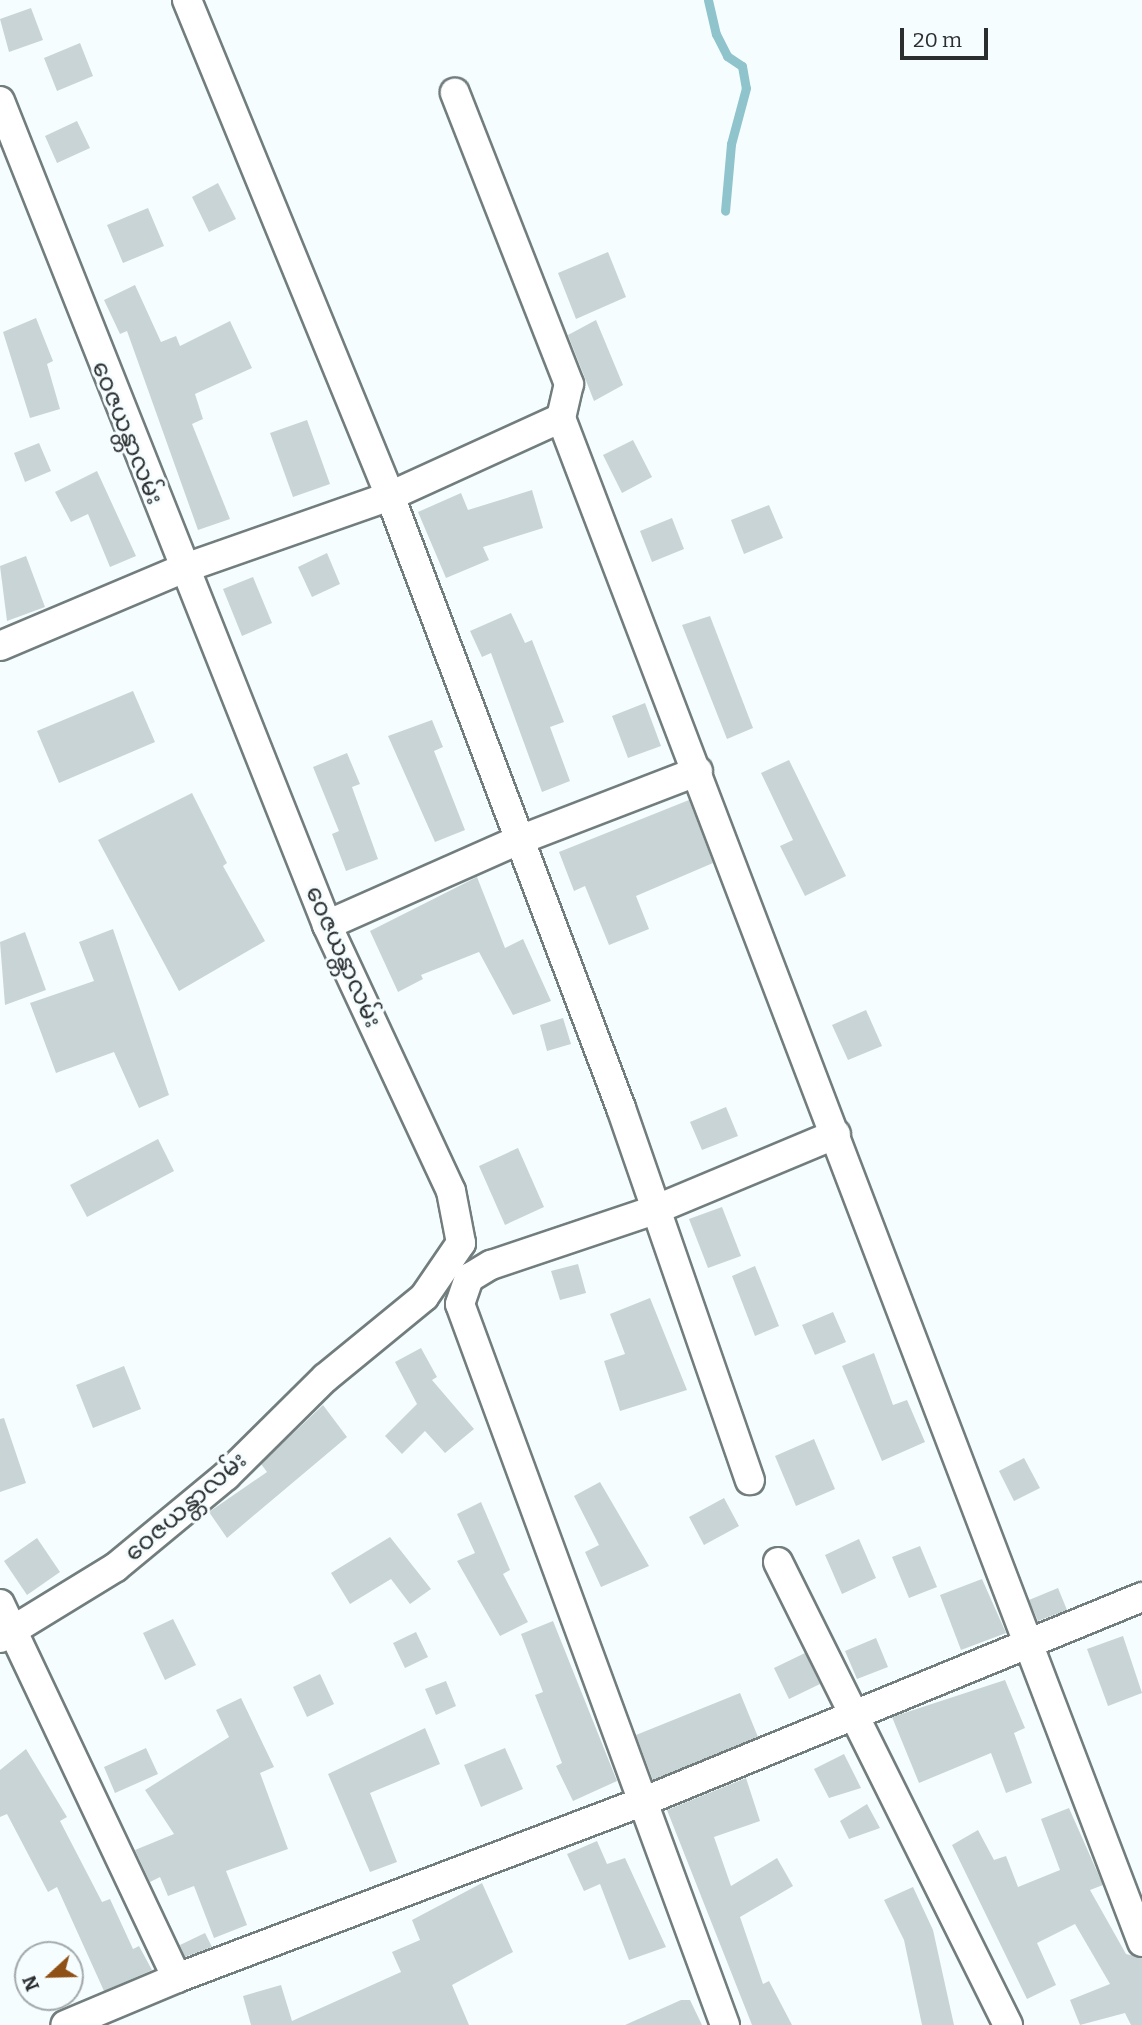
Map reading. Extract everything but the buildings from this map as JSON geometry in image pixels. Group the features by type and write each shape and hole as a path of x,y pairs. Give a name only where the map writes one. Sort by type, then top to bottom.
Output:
{"street":[{"path":"187,0 390,496 657,1209 750,1480"},
{"path":"455,93 569,384 561,418 836,1134 1023,1643 1142,1942"},
{"name":"ဝေဇယန္တာလမ်း","path":"0,101 181,569 327,925 451,1191 461,1242 424,1297 325,1378 226,1476 116,1567 5,1635"},
{"path":"0,646 181,569 390,496 561,418"},
{"path":"327,925 517,841 698,771"},
{"path":"724,2025 647,1800 460,1304 469,1278 491,1265 657,1209 836,1134"},
{"path":"778,1562 1007,2025"},
{"path":"65,2025 93,2020 177,1978 647,1800 1023,1643 1142,1597"},
{"path":"0,1604 5,1635 177,1978"}],"waterway":[{"path":"708,0 716,34 727,56 742,66 746,88 731,144 725,211"}]}
